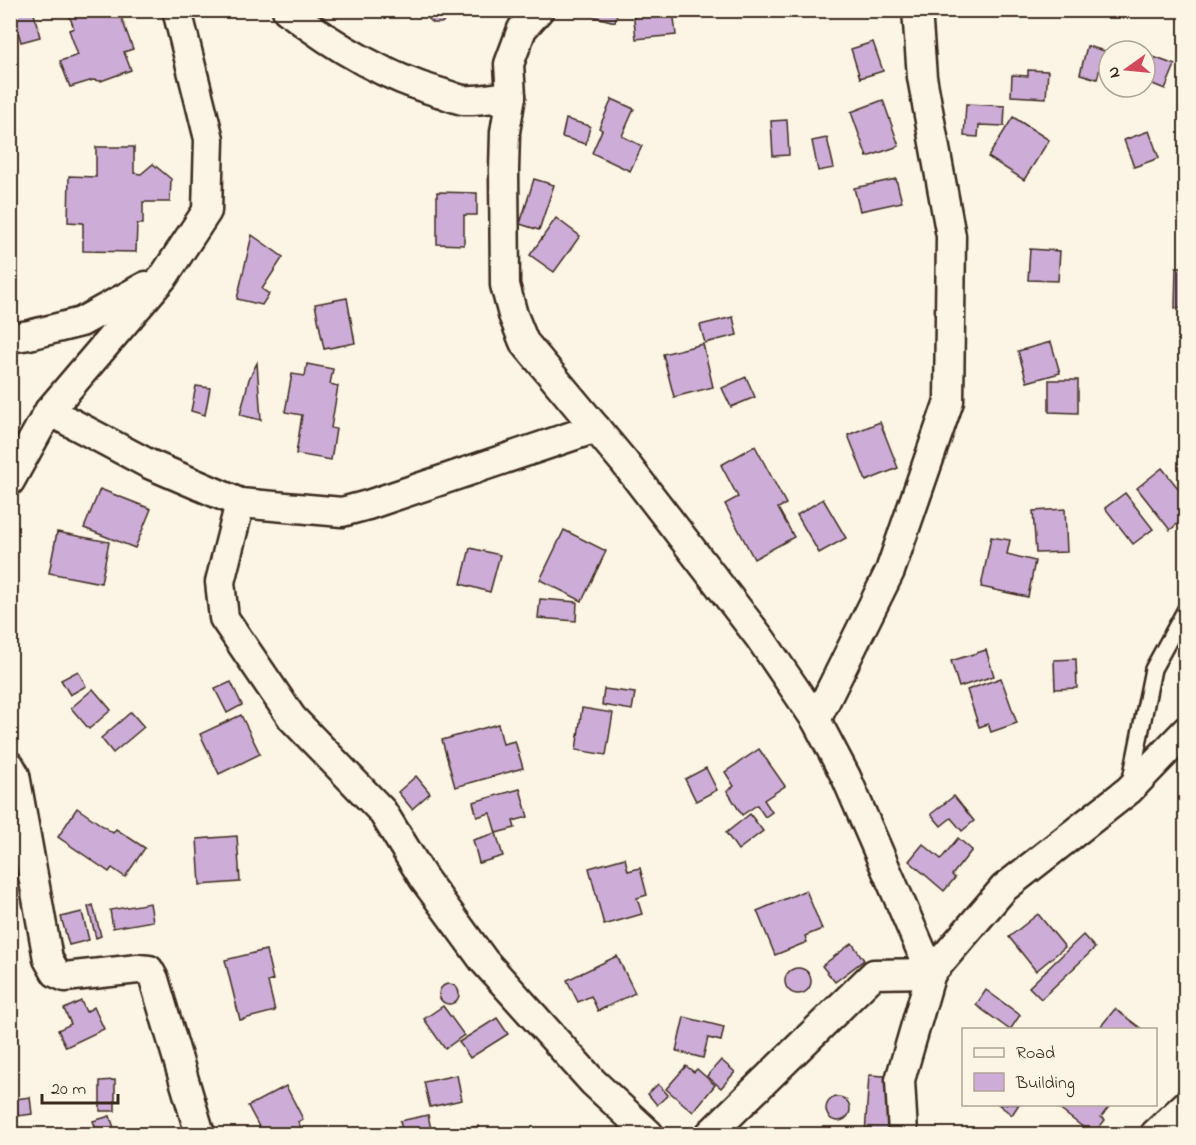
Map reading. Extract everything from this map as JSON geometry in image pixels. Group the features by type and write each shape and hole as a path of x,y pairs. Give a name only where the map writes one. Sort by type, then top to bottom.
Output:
{"street":[{"path":"10,480 49,411 164,276 207,212 209,139 177,10"},
{"path":"287,10 339,47 384,72 417,86 464,100 511,96"},
{"path":"538,10 522,29 508,64 511,96 505,132 505,285 513,315 524,342 625,463 760,638 816,720 846,777 931,973"},
{"path":"816,720 890,571 949,401 951,236 922,77 917,10"},
{"path":"10,338 81,322 164,276"},
{"path":"49,411 149,464 240,503 342,512 368,506 596,428"},
{"path":"240,503 220,582 224,618 292,718 382,811 424,879 484,961 593,1082 649,1134"},
{"path":"903,1134 900,1080 931,973 1004,888 1129,790 1185,731"},
{"path":"12,771 48,959 56,973 65,977 138,969 149,970 154,979 200,1134"},
{"path":"710,1134 874,974 931,973"},
{"path":"1155,1134 1185,1105"}],"lane":[{"path":"1129,790 1153,669 1185,609"}],"building":[{"path":"12,10 33,10 40,37 21,42"},
{"path":"67,10 109,10 112,17 120,14 133,49 124,52 131,70 101,81 93,80 70,87 60,61 78,55 69,30 74,28"},
{"path":"426,10 449,10 449,15 441,23 434,23 429,20"},
{"path":"582,10 618,10 615,22 581,13"},
{"path":"633,10 673,10 676,35 636,39"},
{"path":"873,42 883,71 860,78 851,49"},
{"path":"1087,46 1097,49 1097,79 1080,74"},
{"path":"1157,58 1175,65 1165,89 1157,86"},
{"path":"1028,70 1048,71 1046,98 1011,96 1012,75 1028,76"},
{"path":"612,99 634,109 622,136 642,146 630,171 592,153 602,130 599,128"},
{"path":"883,100 899,146 867,157 851,112"},
{"path":"966,104 1005,106 1004,126 979,125 978,137 964,136"},
{"path":"1013,117 1049,140 1024,180 988,157"},
{"path":"566,119 590,126 586,144 562,137"},
{"path":"787,120 789,155 773,156 771,121"},
{"path":"1149,131 1159,158 1134,167 1124,140"},
{"path":"827,138 834,168 818,171 812,141"},
{"path":"96,147 134,147 134,173 141,174 153,164 171,179 170,202 143,202 143,224 137,224 136,252 83,251 83,223 68,222 69,176 96,177"},
{"path":"534,179 554,185 539,230 520,224"},
{"path":"896,179 902,202 860,211 854,188"},
{"path":"437,192 477,193 477,215 464,215 464,245 437,244"},
{"path":"556,218 580,236 554,272 530,255"},
{"path":"252,235 283,257 262,289 269,294 262,305 237,299"},
{"path":"1030,249 1060,251 1058,281 1028,280"},
{"path":"10,259 16,283 10,284"},
{"path":"1176,267 1186,267 1186,309 1175,308"},
{"path":"347,298 355,343 324,349 315,304"},
{"path":"733,317 737,335 705,343 700,325"},
{"path":"1051,342 1060,373 1027,382 1018,351"},
{"path":"703,344 713,387 674,397 663,354"},
{"path":"257,363 261,420 240,415 249,379"},
{"path":"307,364 333,369 330,384 338,386 331,428 336,429 331,460 296,454 302,415 285,412 292,374 305,376"},
{"path":"746,377 755,397 731,407 722,388"},
{"path":"1049,380 1078,380 1078,413 1049,412"},
{"path":"196,386 210,388 205,415 191,411"},
{"path":"880,422 898,468 866,481 848,435"},
{"path":"755,446 786,504 778,508 794,537 754,559 725,504 738,497 721,465"},
{"path":"1162,468 1186,498 1186,517 1170,530 1137,488"},
{"path":"100,489 151,509 135,548 84,528"},
{"path":"1125,493 1153,529 1133,544 1105,508"},
{"path":"823,499 846,538 819,553 797,515"},
{"path":"1065,509 1067,552 1036,553 1033,511"},
{"path":"564,530 606,551 582,601 540,580"},
{"path":"57,532 109,542 101,583 49,573"},
{"path":"991,537 1010,540 1007,554 1035,561 1028,597 981,587"},
{"path":"470,548 500,555 490,592 461,584"},
{"path":"540,599 577,602 576,621 538,618"},
{"path":"986,650 994,676 959,687 951,661"},
{"path":"1076,659 1077,688 1055,689 1054,660"},
{"path":"78,671 86,686 70,695 61,680"},
{"path":"1001,678 1017,723 991,732 988,724 979,727 967,690"},
{"path":"231,682 242,705 227,713 215,689"},
{"path":"93,689 111,710 89,729 71,708"},
{"path":"604,689 635,693 632,710 602,705"},
{"path":"582,708 613,713 606,755 576,750"},
{"path":"131,712 144,727 113,753 101,738"},
{"path":"241,715 260,754 219,774 200,734"},
{"path":"498,724 503,744 515,741 523,768 455,787 442,740"},
{"path":"759,749 785,786 764,800 772,812 765,817 757,805 742,815 727,791 734,786 725,772"},
{"path":"706,768 717,790 696,801 685,779"},
{"path":"416,776 430,793 412,809 398,792"},
{"path":"520,789 528,817 513,821 515,828 496,833 490,813 477,817 473,802"},
{"path":"954,796 974,821 962,831 951,818 941,826 931,814"},
{"path":"77,808 113,833 116,829 145,848 125,877 112,868 109,872 58,837"},
{"path":"750,814 763,831 738,850 726,833"},
{"path":"496,833 503,856 479,863 473,840"},
{"path":"237,836 240,882 200,885 197,839"},
{"path":"958,838 972,850 952,875 955,878 944,891 909,861 923,844 941,859"},
{"path":"625,858 628,871 640,868 647,895 637,898 642,914 604,925 589,868"},
{"path":"806,890 822,929 805,936 807,942 775,955 757,911"},
{"path":"150,903 153,921 113,928 110,910"},
{"path":"93,905 101,936 96,938 88,907"},
{"path":"82,912 89,940 69,945 61,917"},
{"path":"1038,914 1065,947 1036,971 1009,937"},
{"path":"1083,935 1095,948 1041,999 1029,987"},
{"path":"852,943 864,960 835,982 822,966"},
{"path":"266,950 273,980 268,982 275,1011 240,1020 225,960"},
{"path":"617,956 635,993 598,1011 591,996 578,1002 567,980"},
{"path":"798,968 807,972 811,981 807,990 798,994 789,990 785,981 789,972"},
{"path":"449,984 456,987 459,994 456,1001 449,1004 442,1001 439,994 442,987"},
{"path":"986,990 1020,1015 1011,1028 1007,1028 976,1005"},
{"path":"81,1001 86,1012 94,1007 104,1029 66,1047 58,1030 71,1024 64,1009"},
{"path":"443,1006 464,1035 445,1049 424,1019"},
{"path":"1115,1009 1140,1028 1103,1028 1101,1026"},
{"path":"684,1017 724,1027 721,1041 708,1038 703,1058 676,1051"},
{"path":"497,1018 508,1034 470,1058 459,1042"},
{"path":"721,1060 735,1072 721,1088 707,1076"},
{"path":"686,1066 694,1072 697,1069 715,1085 693,1112 666,1089"},
{"path":"457,1075 462,1100 430,1107 424,1082"},
{"path":"869,1075 899,1077 896,1134 865,1134"},
{"path":"115,1080 115,1111 100,1111 100,1081"},
{"path":"658,1084 668,1095 657,1105 648,1094"},
{"path":"286,1086 303,1119 298,1122 305,1134 263,1134 248,1106"},
{"path":"30,1097 32,1114 18,1116 16,1099"},
{"path":"838,1097 847,1100 850,1109 847,1118 838,1121 829,1118 826,1109 829,1100"},
{"path":"1001,1106 1018,1106 1012,1115"},
{"path":"1055,1106 1109,1106 1101,1117 1105,1120 1092,1134"},
{"path":"428,1115 432,1134 403,1134 400,1121"},
{"path":"110,1116 116,1134 98,1134 93,1121"},
{"path":"479,1126 481,1134 462,1134 461,1129"}]}
